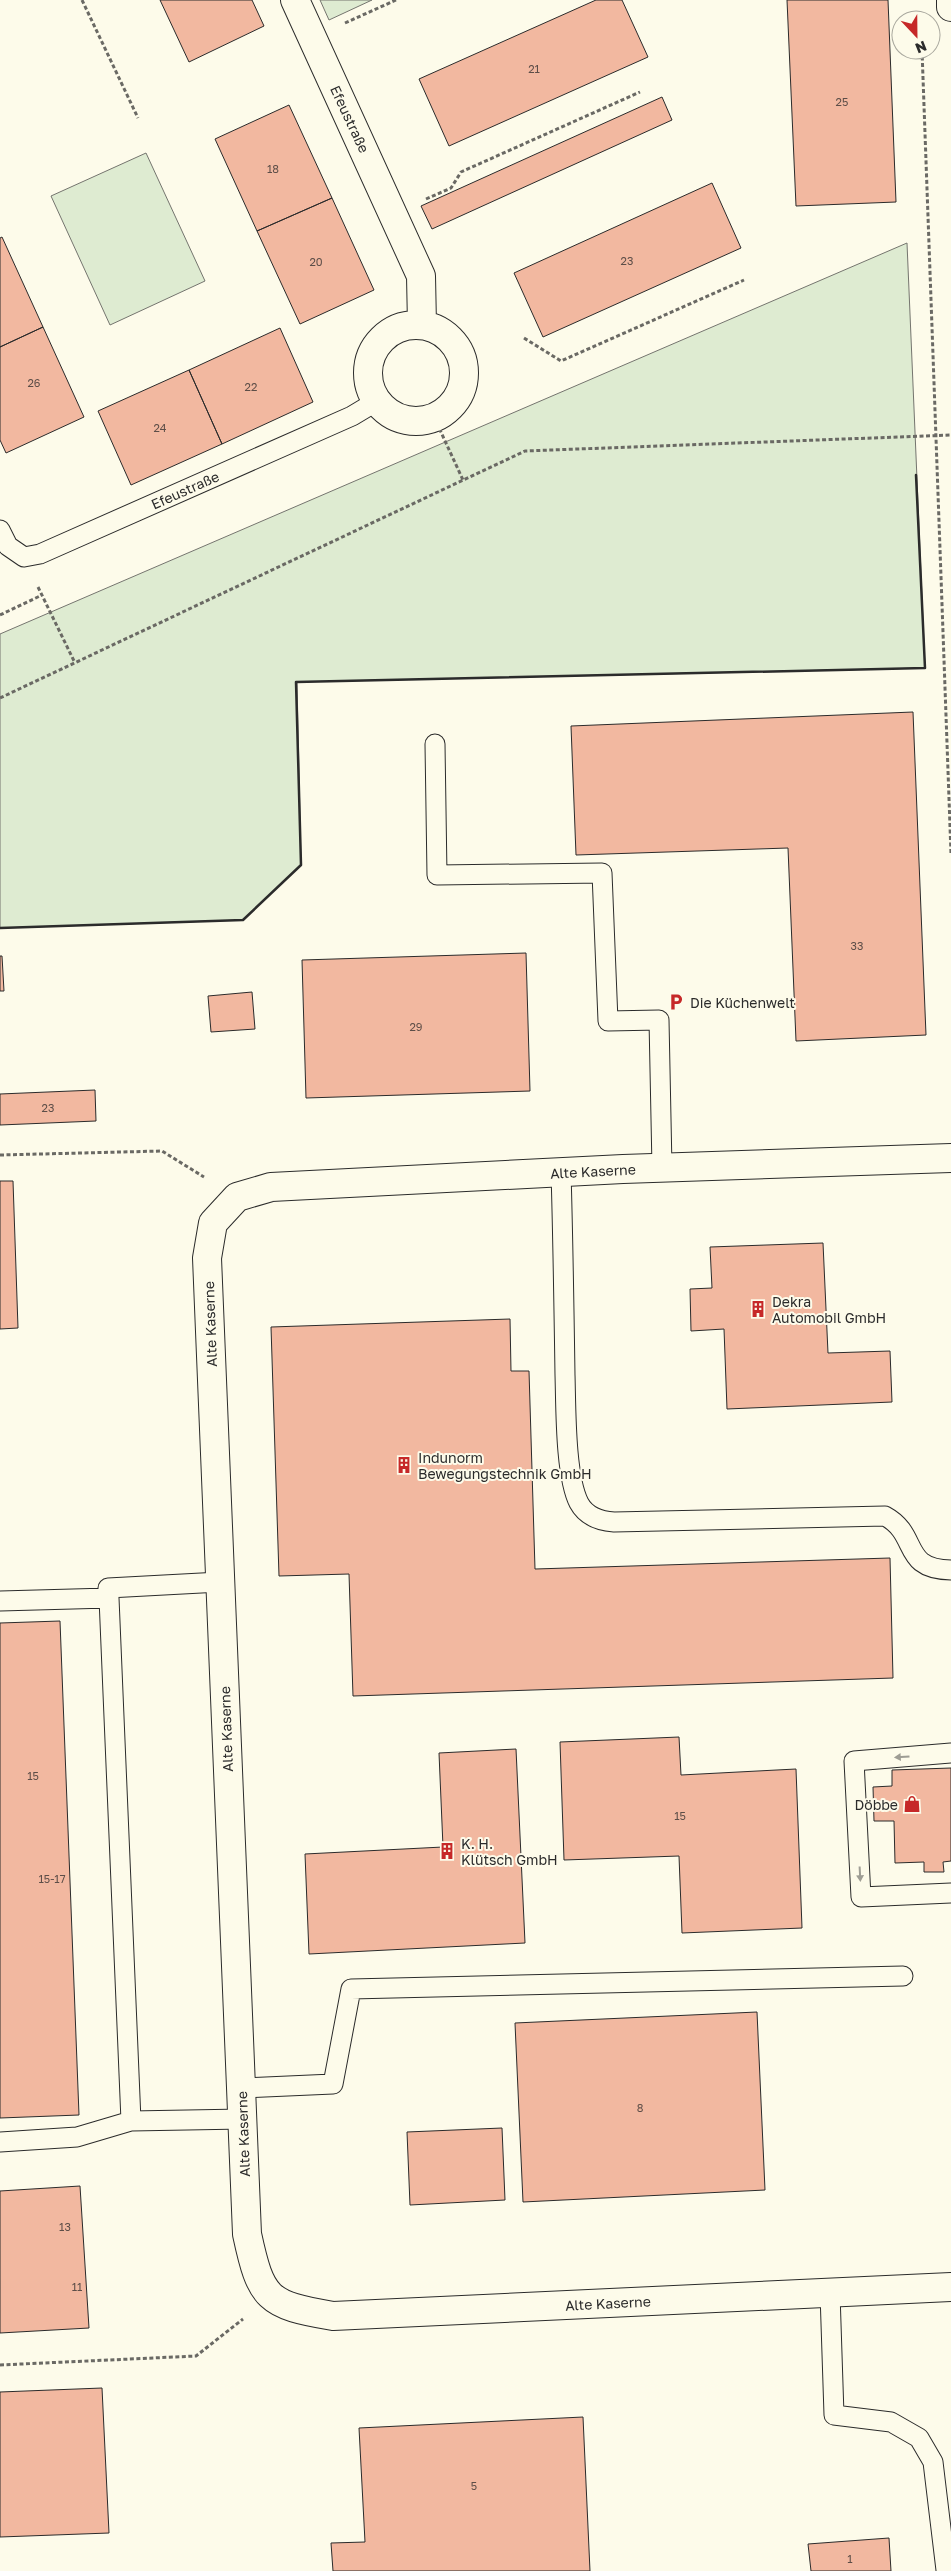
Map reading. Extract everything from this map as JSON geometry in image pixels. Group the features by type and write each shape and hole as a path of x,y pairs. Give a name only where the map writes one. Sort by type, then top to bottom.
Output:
{"street":[{"name":"Efeustraße","path":"295,0 421,276 422,325"},
{"path":"951,0 951,6"},
{"path":"406,325 422,325 437,329 450,338 459,351 464,366 463,382 458,397 448,409 434,417 418,420 402,419 388,412 377,401 370,387 368,371 371,356 379,342 391,331 406,325"},
{"name":"Alte Kaserne","path":"951,1158 561,1172 271,1186 237,1197 214,1223 207,1258 247,2234 255,2272 270,2297 295,2310 332,2316 951,2287"}],"lane":[{"name":"Efeustraße","path":"24,557 49,550 352,416 377,401"},
{"path":"0,530 8,546 24,557"},
{"path":"435,744 437,875 602,874 608,1021 659,1020 662,1168"},
{"path":"561,1172 566,1428 573,1482 578,1502 583,1510 597,1519 614,1522 885,1516 902,1530 916,1558 923,1564 931,1568 951,1570"},
{"path":"131,2121 108,1588 220,1582"},
{"path":"0,1601 109,1598"},
{"path":"951,1753 854,1761 861,1897 951,1893"},
{"path":"241,2088 332,2084 351,1988 903,1976"},
{"path":"0,2142 77,2137 131,2121 243,2118"},
{"path":"830,2293 834,2415 891,2422 919,2438 933,2462 946,2570"}],"path":[{"path":"82,0 138,118"},
{"path":"312,37 396,0"},
{"path":"922,60 951,854"},
{"path":"393,213 451,188 460,172 640,92"},
{"path":"524,338 561,361 744,280"},
{"path":"434,417 463,480"},
{"path":"0,698 525,451 951,435"},
{"path":"24,557 74,663"},
{"path":"0,615 42,596"},
{"path":"0,1155 162,1151 237,1197"},
{"path":"0,2365 196,2356 270,2297"}],"green space":[{"path":"320,0 372,0 329,20"},
{"path":"146,153 205,281 110,325 51,196"},
{"path":"907,243 925,668 297,682 301,865 243,920 0,928 0,634"}],"building":[{"path":"160,0 252,0 264,26 189,62"},
{"path":"596,0 622,0 648,57 449,146 419,79"},
{"path":"787,0 888,0 896,202 796,206"},
{"path":"662,97 672,120 432,229 421,206"},
{"path":"289,105 332,198 257,231 215,139"},
{"path":"712,183 741,248 543,337 514,273"},
{"path":"332,198 374,290 300,324 257,231"},
{"path":"2,237 43,327 0,347 0,238"},
{"path":"43,327 84,417 6,453 0,440 0,347"},
{"path":"280,328 313,402 222,444 189,370"},
{"path":"189,370 222,444 131,485 98,411"},
{"path":"913,712 926,1035 796,1041 788,848 576,855 571,726"},
{"path":"526,953 530,1091 306,1098 302,960"},
{"path":"0,956 2,956 4,991 0,991"},
{"path":"252,992 255,1029 211,1032 208,996"},
{"path":"95,1090 96,1121 0,1125 0,1094"},
{"path":"0,1181 13,1181 18,1328 0,1329"},
{"name":"Dekra Automobil GmbH","path":"823,1243 828,1353 890,1351 892,1402 727,1409 724,1329 691,1331 690,1289 712,1288 710,1247"},
{"name":"Indunorm Bewegungstechnik GmbH","path":"510,1319 511,1371 529,1371 535,1569 890,1558 893,1678 353,1696 349,1574 279,1576 271,1327"},
{"path":"60,1621 79,2115 0,2118 0,1623"},
{"path":"679,1737 681,1775 796,1769 802,1928 682,1933 679,1856 564,1860 560,1742"},
{"name":"K. H. Klütsch GmbH","path":"516,1749 525,1943 309,1954 305,1854 443,1847 439,1753"},
{"name":"Döbbe","path":"951,1768 951,1861 943,1862 944,1872 924,1872 924,1862 895,1863 894,1821 874,1821 873,1787 892,1786 892,1770"},
{"path":"757,2012 765,2190 523,2202 515,2023"},
{"path":"502,2128 505,2200 410,2205 407,2132"},
{"path":"80,2186 89,2328 0,2333 0,2191"},
{"path":"102,2388 109,2533 0,2537 0,2392"},
{"path":"583,2417 590,2571 333,2571 331,2543 365,2542 359,2428"},
{"path":"889,2538 891,2571 811,2571 808,2544"}],"wall":[{"path":"0,928 243,920 301,865 296,682 925,668 916,475"}],"place":[{"name":"Die Küchenwelt","path":"676,1002"},
{"name":"Dekra Automobil GmbH","path":"758,1309"},
{"name":"Indunorm Bewegungstechnik GmbH","path":"404,1465"},
{"name":"Döbbe","path":"912,1804"},
{"name":"K. H. Klütsch GmbH","path":"447,1851"}]}
